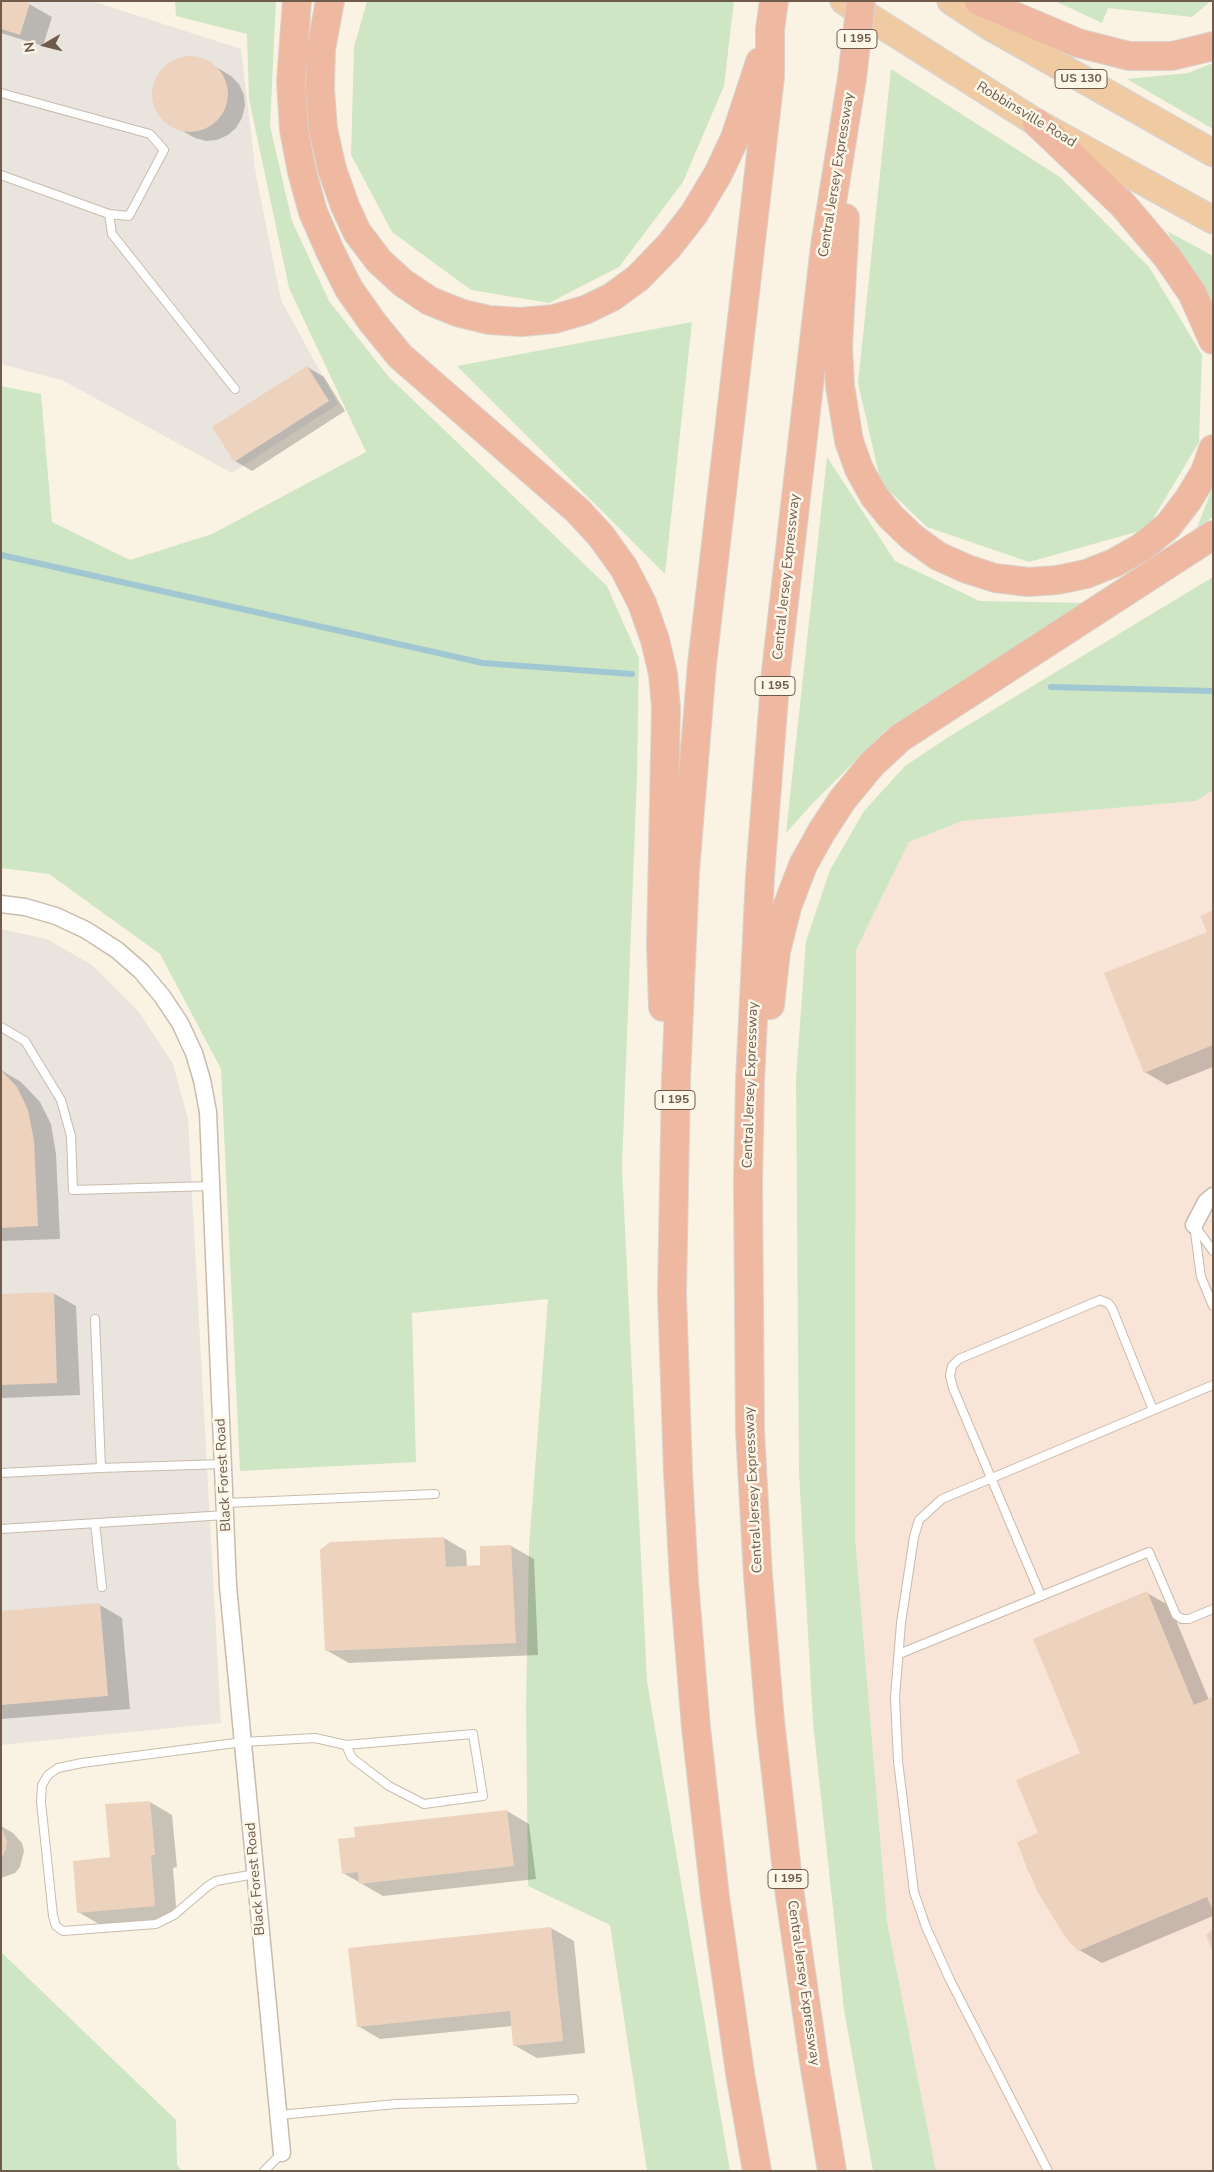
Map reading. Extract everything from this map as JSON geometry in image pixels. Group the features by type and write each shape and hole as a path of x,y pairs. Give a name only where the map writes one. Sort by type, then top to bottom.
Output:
{"highway":[{"path":"297,1 291,81 294,130 302,172 313,212 330,251 350,289 373,323 400,356 578,511 601,536 624,568 642,603 656,640 666,708 661,943 672,1294"},
{"path":"330,1 321,49 320,89 323,129 332,169 345,206 357,232 379,261 403,283 430,301 460,313 489,320 513,322 554,319 585,310 612,297 638,278 670,246 694,214 718,174 735,138 770,29"},
{"name":"I 195","path":"757,2171 740,2073 715,1897 696,1728 684,1581 672,1294 676,1078 687,851 702,664 770,76 770,29 774,1"},
{"name":"Robbinsville Road","path":"844,1 1036,123 1213,220"},
{"name":"Central Jersey Expressway","path":"832,2171 789,1889 770,1721 758,1576 751,1441 748,1298 750,1081 756,932 778,651 825,246 852,78 861,1"},
{"name":"US 130","path":"951,1 994,29 1213,153"},
{"path":"979,1 1078,43 1129,56 1172,56 1213,46"},
{"path":"852,78 838,346 840,386 849,441 859,470 874,496 891,518 913,538 938,556 967,570 995,578 1028,582 1057,580 1077,576 1114,563 1142,547 1168,526 1188,500 1205,472 1213,450"},
{"path":"1036,123 1124,205 1168,258 1192,293 1213,340"},
{"path":"748,1298 771,990 776,951 787,907 804,865 822,831 843,799 860,778 900,738 1213,535"}],"street":[{"name":"Black Forest Road","path":"1,904 25,907 56,916 86,930 117,950 141,971 162,996 180,1023 194,1053 202,1080 208,1112 228,1586 282,2153"},
{"path":"1194,1225 1206,1202 1213,1196"}],"lane":[{"path":"1,93 150,134 164,150 129,216 110,214 1,175"},
{"path":"110,214 112,234 150,279 235,389"},
{"path":"1,1027 24,1041 61,1100 71,1136 74,1190 211,1186"},
{"path":"1194,1225 1213,1251"},
{"path":"1194,1225 1201,1277 1213,1306"},
{"path":"1041,1596 950,1376 952,1366 959,1359 1100,1300 1108,1303 1112,1308 1153,1410"},
{"path":"95,1319 101,1468"},
{"path":"1048,2171 950,1980 920,1914 914,1892 898,1761 895,1697 914,1537 919,1520 942,1499 1213,1385"},
{"path":"1,1473 223,1464"},
{"path":"1,1529 95,1523 225,1509 435,1494"},
{"path":"95,1523 102,1587"},
{"path":"899,1654 1149,1552 1176,1615 1182,1619 1189,1619 1213,1608"},
{"path":"256,1874 216,1881 174,1915 156,1924 63,1931 56,1926 53,1916 41,1802 42,1785 48,1775 58,1768 82,1763 243,1742 315,1738 346,1745 473,1734 483,1796 424,1804 381,1780 352,1758 346,1745"},
{"path":"279,2115 396,2104 574,2099"},
{"path":"264,2171 282,2153"}],"shaded area":[{"path":"1,1 92,1 241,49 256,175 281,300 338,404 232,473 62,380 1,364"},
{"path":"1213,790 1213,2171 936,2171 887,1921 855,1536 856,950 909,842 961,821 1196,801"},
{"path":"1,929 47,939 92,965 139,1012 173,1064 188,1119 221,1723 1,1745"}],"green space":[{"path":"175,1 276,1 270,126 292,221 329,301 388,376 607,586 639,658 637,776 622,1167 647,1681 730,2171 647,2171 610,1925 528,1886 526,1706 529,1547 548,1299 412,1313 416,1462 240,1471 221,1069 160,954 49,874 1,868 1,386 41,394 52,522 130,560 212,534 366,452 289,288 249,99 247,34 176,16"},
{"path":"367,1 734,1 724,86 683,182 619,267 549,303 471,290 392,232 351,155 354,47"},
{"path":"1055,1 1211,1 1192,17 1108,8 1102,23"},
{"path":"1213,63 1213,129 1127,79 1188,73"},
{"path":"891,69 1060,177 1149,267 1202,355 1199,442 1147,529 1029,562 927,527 881,483 858,383"},
{"path":"1167,231 1213,256 1213,308"},
{"path":"692,322 665,574 457,366"},
{"path":"827,457 895,561 980,601 1089,603 886,730 813,803 786,833"},
{"path":"1213,486 1213,517 1197,528"},
{"path":"1213,577 1213,790 1196,801 962,821 909,842 856,950 855,1536 887,1921 936,2171 873,2171 844,2010 813,1723 799,1473 796,1078 806,941 830,870 864,811 905,766 950,736"},
{"path":"1,1952 176,2120 177,2165 182,2171 1,2171"}],"building":[{"path":"1,1 23,1 30,3 20,35 1,29"},
{"path":"190,56 204,59 217,67 225,80 228,94 225,108 217,121 204,129 190,132 176,129 163,121 155,108 152,94 155,80 163,67 176,59"},
{"path":"307,366 329,401 234,462 212,427"},
{"path":"1213,910 1213,1045 1144,1073 1104,973 1207,932 1200,916"},
{"path":"1,1070 17,1087 28,1110 34,1141 38,1226 1,1228"},
{"path":"54,1292 57,1383 1,1385 1,1294"},
{"path":"444,1537 446,1567 480,1565 480,1546 511,1545 516,1643 325,1651 320,1550 330,1542"},
{"path":"1147,1591 1194,1705 1213,1697 1213,1911 1207,1897 1078,1951 1066,1938 1037,1891 1017,1842 1038,1833 1016,1780 1080,1753 1033,1639"},
{"path":"100,1603 108,1696 1,1705 1,1611"},
{"path":"150,1801 155,1855 151,1855 155,1906 77,1913 73,1861 110,1857 105,1804"},
{"path":"507,1810 514,1866 359,1884 358,1872 342,1874 338,1839 355,1837 354,1827"},
{"path":"1,1827 7,1841 6,1849 1,1859"},
{"path":"551,1927 563,2041 513,2046 510,2011 357,2027 348,1948"},
{"path":"1213,1929 1213,1952 1206,1935"}],"waterway":[{"path":"1,555 483,663 632,674"},
{"path":"1051,687 1213,691"}]}
